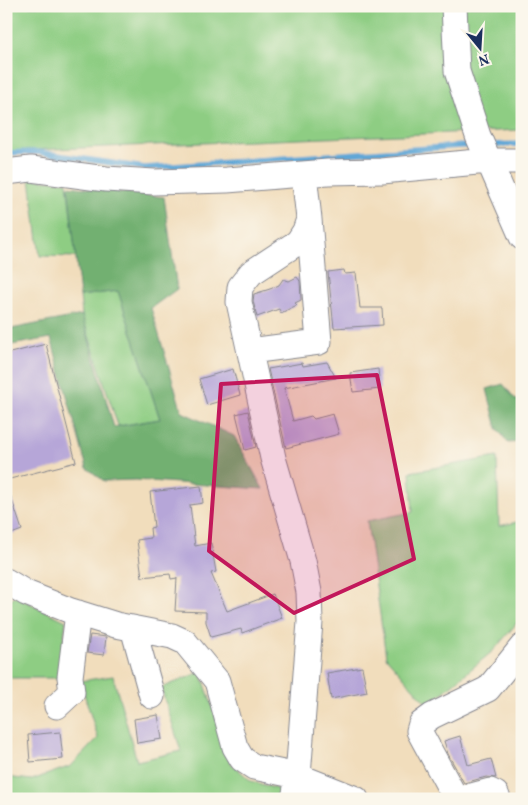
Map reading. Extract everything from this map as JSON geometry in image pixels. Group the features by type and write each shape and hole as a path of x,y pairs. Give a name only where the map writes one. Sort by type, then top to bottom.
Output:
{"street":[{"path":"454,6 457,71 483,149 522,237"},
{"path":"6,172 31,169 106,179 154,182 227,180 304,174 382,171 483,149 522,161"},
{"path":"250,351 320,342 304,174"},
{"path":"296,788 310,622 309,592 303,561 273,458 239,302 240,287 251,274 298,242 305,231 309,219"},
{"path":"6,581 26,593 78,614 172,636 185,642 217,681 235,747 242,759 296,788 356,799"},
{"path":"57,706 72,692 70,677 78,614"},
{"path":"133,628 152,696"},
{"path":"456,799 419,732 421,724 432,716 488,689 522,647"},
{"path":"460,799 490,791 496,794 498,799"}],"highlighted area":[{"path":"377,375 414,559 294,613 209,551 221,384"}],"green space":[{"path":"6,6 522,6 522,130 6,151"},
{"path":"30,179 67,182 76,257 40,256"},
{"path":"68,186 164,197 177,289 151,308 182,412 234,436 263,489 136,480 104,481 87,468 51,338 6,346 6,330 82,315 114,427 160,419 118,291 80,296"},
{"path":"118,291 160,419 118,426 82,315 80,296"},
{"path":"503,384 516,400 522,398 522,442 508,443 497,428 487,389"},
{"path":"497,457 499,526 522,521 522,617 494,650 428,705 386,657 367,521 413,512 410,472"},
{"path":"15,596 66,621 59,678 6,678 6,602"},
{"path":"201,672 231,763 251,781 284,791 282,799 6,799 6,775 32,780 71,766 98,738 80,681 113,676 137,761 181,751 161,688"}],"building":[{"path":"344,270 345,274 356,273 360,308 382,308 383,325 334,328 328,272"},
{"path":"297,277 300,281 301,300 295,303 297,305 281,313 279,309 257,317 253,301 254,294 279,285 283,279 289,281"},
{"path":"46,344 76,462 6,480 6,354"},
{"path":"327,362 336,378 284,388 293,421 311,416 314,419 333,414 339,434 286,448 268,369 302,363 303,366"},
{"path":"233,369 240,395 207,405 199,379"},
{"path":"378,369 380,389 353,392 350,373"},
{"path":"248,411 256,447 245,450 236,414"},
{"path":"201,486 203,503 190,505 195,546 211,543 216,572 211,573 227,611 273,594 282,618 242,633 241,629 211,637 206,622 206,612 175,611 177,578 171,579 170,574 142,577 137,540 151,538 150,528 154,527 150,492"},
{"path":"9,491 22,530 6,536 6,492"},
{"path":"90,635 106,637 104,655 87,653"},
{"path":"362,667 367,692 331,699 327,673"},
{"path":"158,715 162,739 137,743 134,719"},
{"path":"60,732 63,759 30,762 28,735"},
{"path":"460,736 468,765 491,759 496,778 486,777 464,783 448,754 444,741"}],"waterway":[{"path":"489,145 522,144"},
{"path":"6,153 37,152 145,168 475,145"}]}
